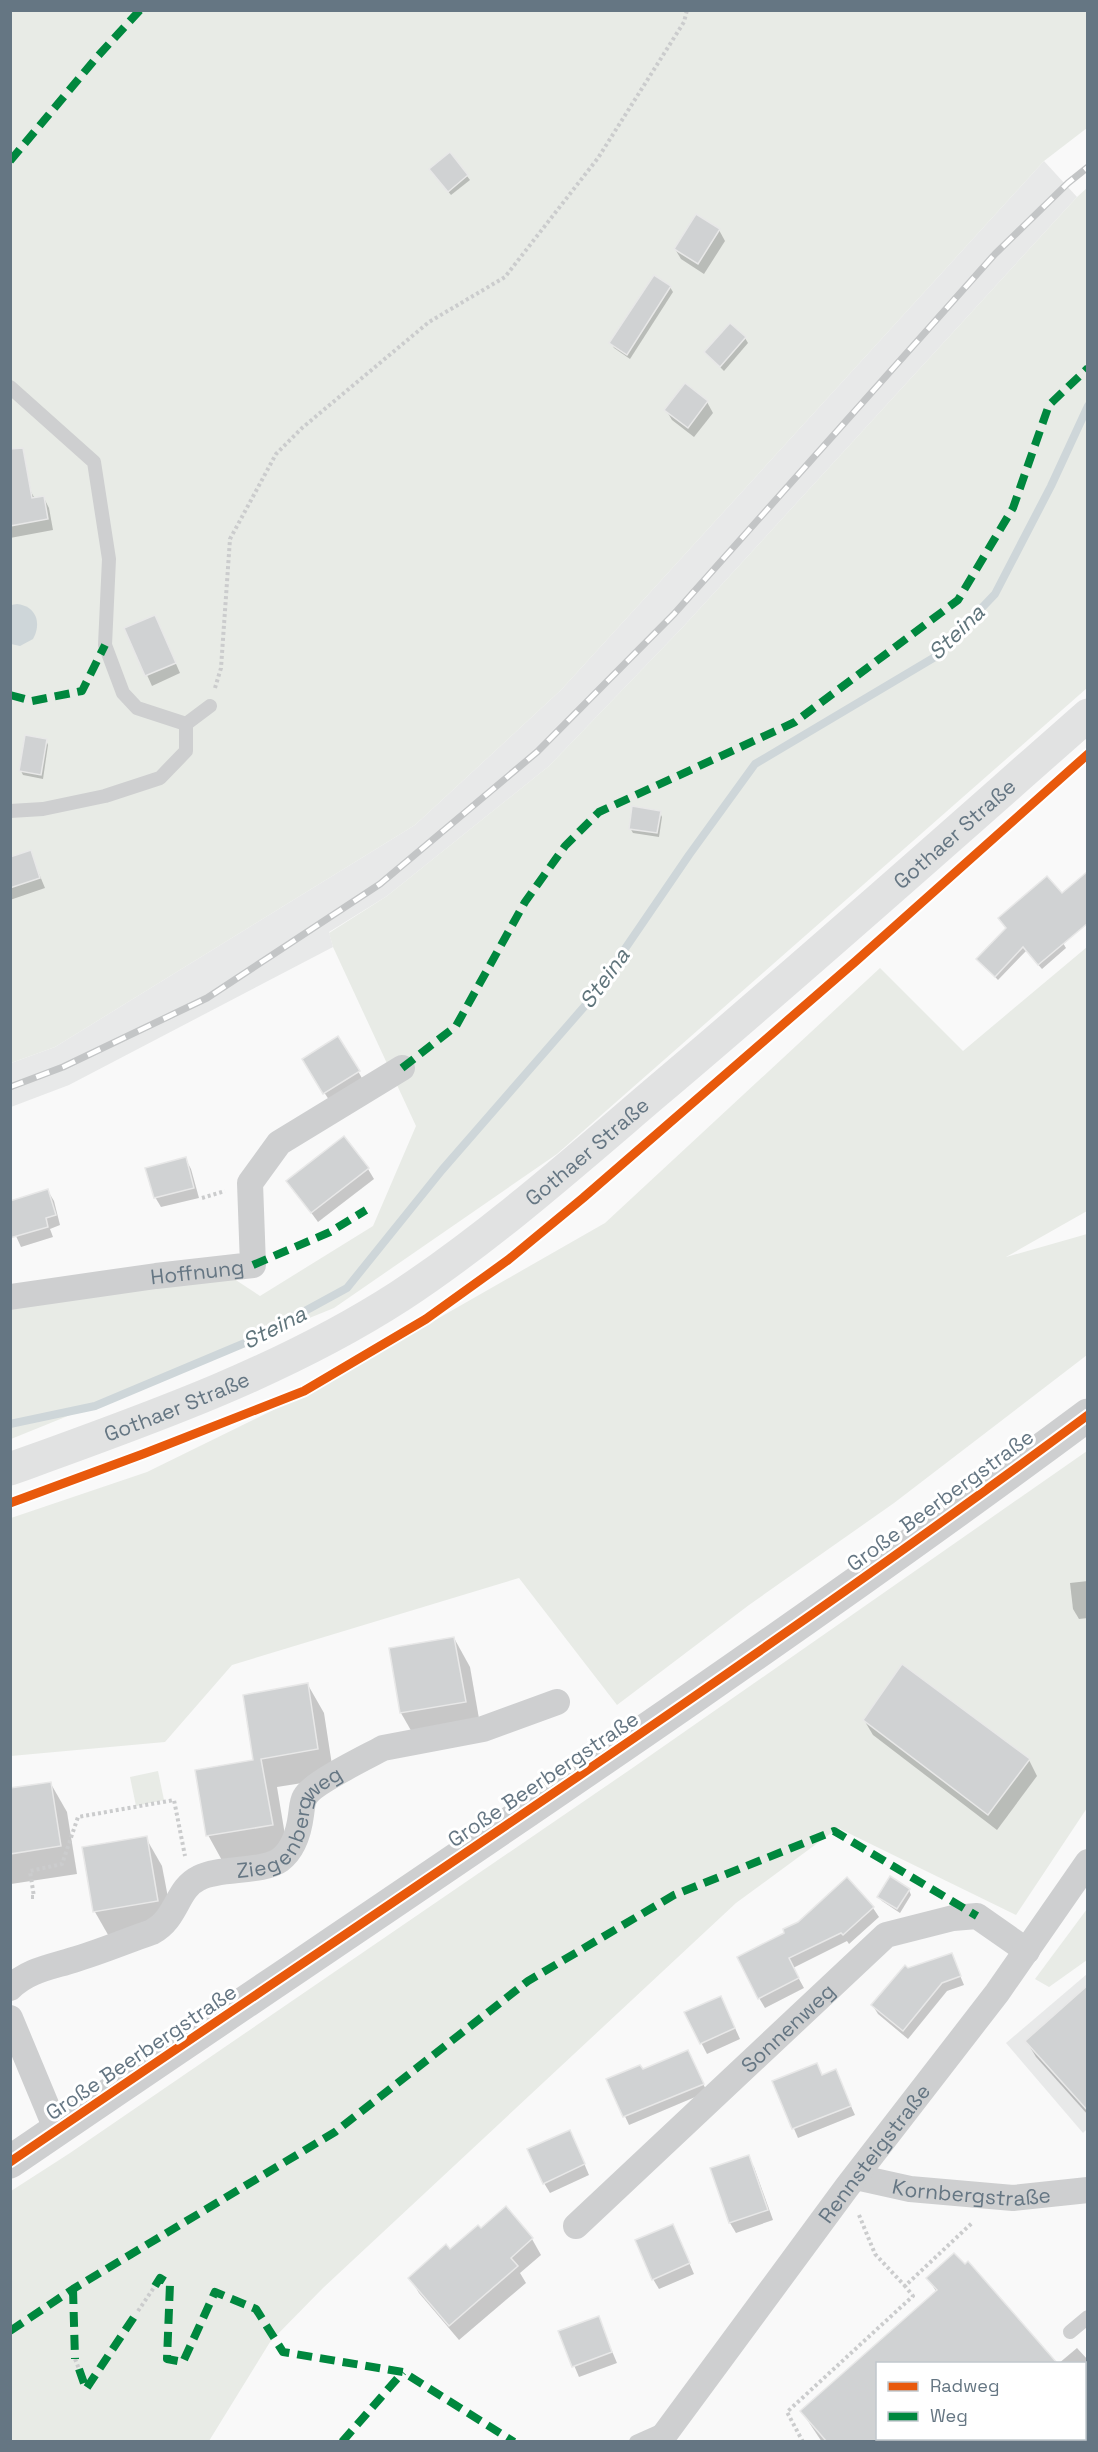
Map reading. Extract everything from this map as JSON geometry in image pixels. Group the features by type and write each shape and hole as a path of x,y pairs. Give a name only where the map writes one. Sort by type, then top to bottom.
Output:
{"main road":[{"name":"Gothaer Straße","path":"10,1468 121,1429 240,1379 334,1335 453,1259 567,1167 729,1030 1088,715"}],"street":[{"name":"Hoffnung","path":"10,1297 253,1265 250,1183 279,1143 402,1068"},
{"name":"Große Beerbergstraße","path":"10,2163 640,1735 1088,1415"},
{"name":"Ziegenbergweg","path":"190,1883 201,1876 266,1865 281,1859 294,1842 304,1798 312,1788 383,1749 483,1729 557,1702"},
{"name":"Rennsteigstraße","path":"663,2435 1027,1951 1088,1862"},
{"path":"10,1988 26,1976 47,1966 72,1960 163,1926 190,1883"},
{"name":"Sonnenweg","path":"576,2226 886,1935 953,1918 977,1916 1027,1951"},
{"path":"10,2018 57,2131"},
{"name":"Kornbergstraße","path":"852,2182 1013,2198 1088,2190"}],"lane":[{"path":"10,387 94,462 109,559 105,645 123,693 137,708 186,724"},
{"path":"186,724 210,706"},
{"path":"10,811 43,808 105,796 160,778 186,752 186,724"},
{"path":"1070,2332 1088,2317"},
{"path":"636,2442 663,2435"}],"path":[{"path":"210,706 221,668 230,539 276,454 302,428 429,322 505,277 598,158 684,22 687,10"},
{"path":"31,1897 34,1897 30,1870 62,1864 78,1817 174,1800 190,1883"},
{"path":"803,2442 787,2412 913,2296 875,2254 852,2182"},
{"path":"905,2286 1000,2197"},
{"path":"138,2311 155,2286"},
{"path":"75,2359 78,2369"}],"shaded area":[{"path":"10,11 1087,11 1087,128 1044,161 561,690 415,825 55,1047 11,1063"},
{"path":"1044,161 1077,197 682,628 549,766 387,896 329,932 333,947 69,1085 11,1107 11,1063 55,1047 415,825 561,690"},
{"path":"1087,188 1087,688 557,1154 334,1308 11,1439 10,1297 216,1267 260,1296 373,1226 416,1126 333,947 329,933 387,896 549,766 682,628"},
{"path":"17,604 29,608 37,621 33,639 20,646 11,644 11,605"},
{"path":"1087,947 1087,1211 1006,1257 1087,1234 1087,1355 894,1503 749,1605 617,1705 519,1578 232,1665 165,1742 11,1756 11,1518 147,1472 304,1395 605,1223 880,968 963,1051"},
{"path":"1087,1451 1087,1808 1016,1915 838,1828 736,1903 323,2288 270,2342 209,2441 11,2442 11,2191 631,1769"},
{"path":"158,1771 164,1800 136,1806 130,1777"},
{"path":"1087,1909 1087,1960 1049,1987 1035,1979"},
{"path":"1087,1974 1087,2129 1083,2133 1006,2043"}],"building":[{"path":"450,152 468,175 448,192 429,169"},
{"path":"696,214 720,229 698,264 674,249"},
{"path":"654,275 671,286 627,355 609,343"},
{"path":"730,323 746,337 720,367 704,352"},
{"path":"685,383 708,401 688,428 664,410"},
{"path":"23,448 32,498 44,496 48,519 10,526 10,449"},
{"path":"155,615 176,663 145,676 124,628"},
{"path":"25,735 47,739 41,775 19,771"},
{"path":"632,806 661,811 657,833 629,829"},
{"path":"31,850 40,878 10,888 10,857"},
{"path":"1088,871 1088,923 1038,965 1023,947 995,977 976,959 1006,928 998,918 1047,876 1062,893"},
{"path":"338,1036 360,1071 323,1094 302,1059"},
{"path":"344,1136 369,1168 311,1213 286,1181"},
{"path":"186,1157 194,1188 154,1198 145,1168"},
{"path":"48,1189 56,1215 46,1218 48,1227 10,1238 10,1201"},
{"path":"454,1637 466,1702 400,1713 389,1648"},
{"path":"902,1664 1030,1759 988,1815 863,1720"},
{"path":"308,1683 318,1749 261,1759 273,1825 206,1836 195,1770 253,1760 243,1695"},
{"path":"51,1782 61,1846 10,1854 10,1788"},
{"path":"147,1836 158,1901 93,1912 82,1847"},
{"path":"890,1876 910,1889 897,1909 877,1897"},
{"path":"847,1877 874,1907 843,1935 841,1933 789,1958 799,1978 758,1999 737,1957 784,1933 783,1929 798,1922"},
{"path":"952,1953 961,1976 942,1983 903,2031 871,2005 905,1965 908,1968"},
{"path":"1088,1985 1088,2111 1025,2041"},
{"path":"721,1996 735,2028 700,2044 684,2012"},
{"path":"688,2050 704,2084 623,2117 606,2079 640,2065 643,2069"},
{"path":"817,2063 822,2075 836,2069 851,2106 792,2129 772,2081"},
{"path":"570,2130 585,2164 543,2184 527,2149"},
{"path":"749,2155 768,2210 729,2223 710,2168"},
{"path":"506,2206 533,2238 511,2258 518,2266 449,2326 408,2278 446,2244 450,2249 478,2225 481,2228"},
{"path":"673,2224 690,2263 652,2280 635,2240"},
{"path":"954,2253 965,2264 968,2261 1056,2362 876,2362 876,2440 878,2442 827,2442 800,2411 937,2290 926,2278"},
{"path":"599,2316 612,2352 572,2367 558,2331"}],"waterway":[{"name":"Steina","path":"10,1424 95,1406 252,1340 347,1288 442,1170 590,1000 689,855 755,764 935,657 995,594 1051,486 1088,406"}],"railway":[{"path":"10,1087 63,1067 207,998 380,884 537,752 674,614 995,254 1068,183 1088,167"}],"marked path":[{"path":"10,161 97,57 140,10"},
{"path":"402,1068 456,1026 525,902 565,846 599,812 795,722 958,600 1013,508 1049,405 1088,368"},
{"path":"10,695 32,701 82,691 105,645"},
{"path":"253,1265 330,1232 366,1210"},
{"path":"10,2331 73,2289 335,2132 528,1981 674,1895 834,1831 977,1916"},
{"path":"155,2286 160,2278 170,2284 167,2359 183,2362 215,2292 256,2309 283,2352 403,2372 514,2442"},
{"path":"73,2289 75,2359"},
{"path":"79,2369 86,2389 138,2311"},
{"path":"342,2442 403,2372"}],"cycle path":[{"path":"10,1503 304,1391 426,1319 508,1260 583,1198 856,961 1088,754"},
{"path":"10,2162 688,1701 956,1512 1088,1415"}]}
